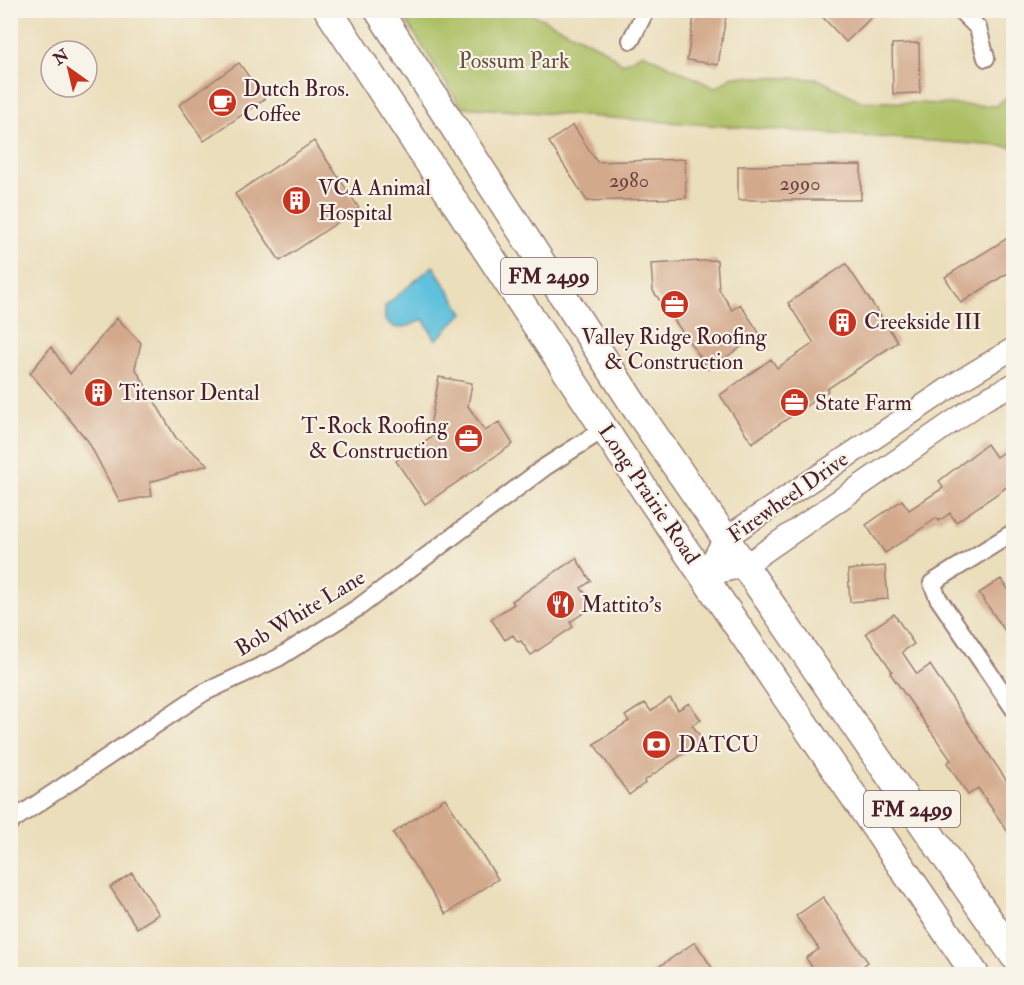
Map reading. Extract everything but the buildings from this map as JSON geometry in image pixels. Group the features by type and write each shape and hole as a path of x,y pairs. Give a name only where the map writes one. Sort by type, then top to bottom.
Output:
{"main road":[{"name":"Long Prairie Road","path":"328,10 604,429 975,975"},
{"name":"Long Prairie Road","path":"378,10 519,230 724,539 1014,956"}],"street":[{"path":"631,40 646,10"},
{"path":"960,10 978,28 986,58"},
{"name":"Firewheel Drive","path":"704,576 724,539 958,382 1014,348"},
{"name":"Firewheel Drive","path":"704,576 744,566 984,400 1014,384"},
{"name":"Bob White Lane","path":"10,822 203,693 278,658 359,607 545,467 604,429"},
{"path":"1014,532 932,582 938,598 1014,709"}],"green space":[{"name":"Possum Park","path":"400,11 526,11 602,48 623,64 643,53 715,88 733,76 818,79 861,101 996,106 1011,93 1014,94 1013,147 461,107"}],"water":[{"path":"433,266 463,313 436,340 423,319 409,326 396,328 385,320 385,306"}],"place":[{"name":"Dutch Bros. Coffee","path":"222,102"},
{"name":"VCA Animal Hospital","path":"297,201"},
{"name":"Valley Ridge Roofing & Construction","path":"674,305"},
{"name":"Creekside III","path":"843,322"},
{"name":"Titensor Dental","path":"98,393"},
{"name":"State Farm","path":"794,403"},
{"name":"T-Rock Roofing & Construction","path":"469,439"},
{"name":"Mattito's","path":"560,605"},
{"name":"DATCU","path":"657,745"}]}
